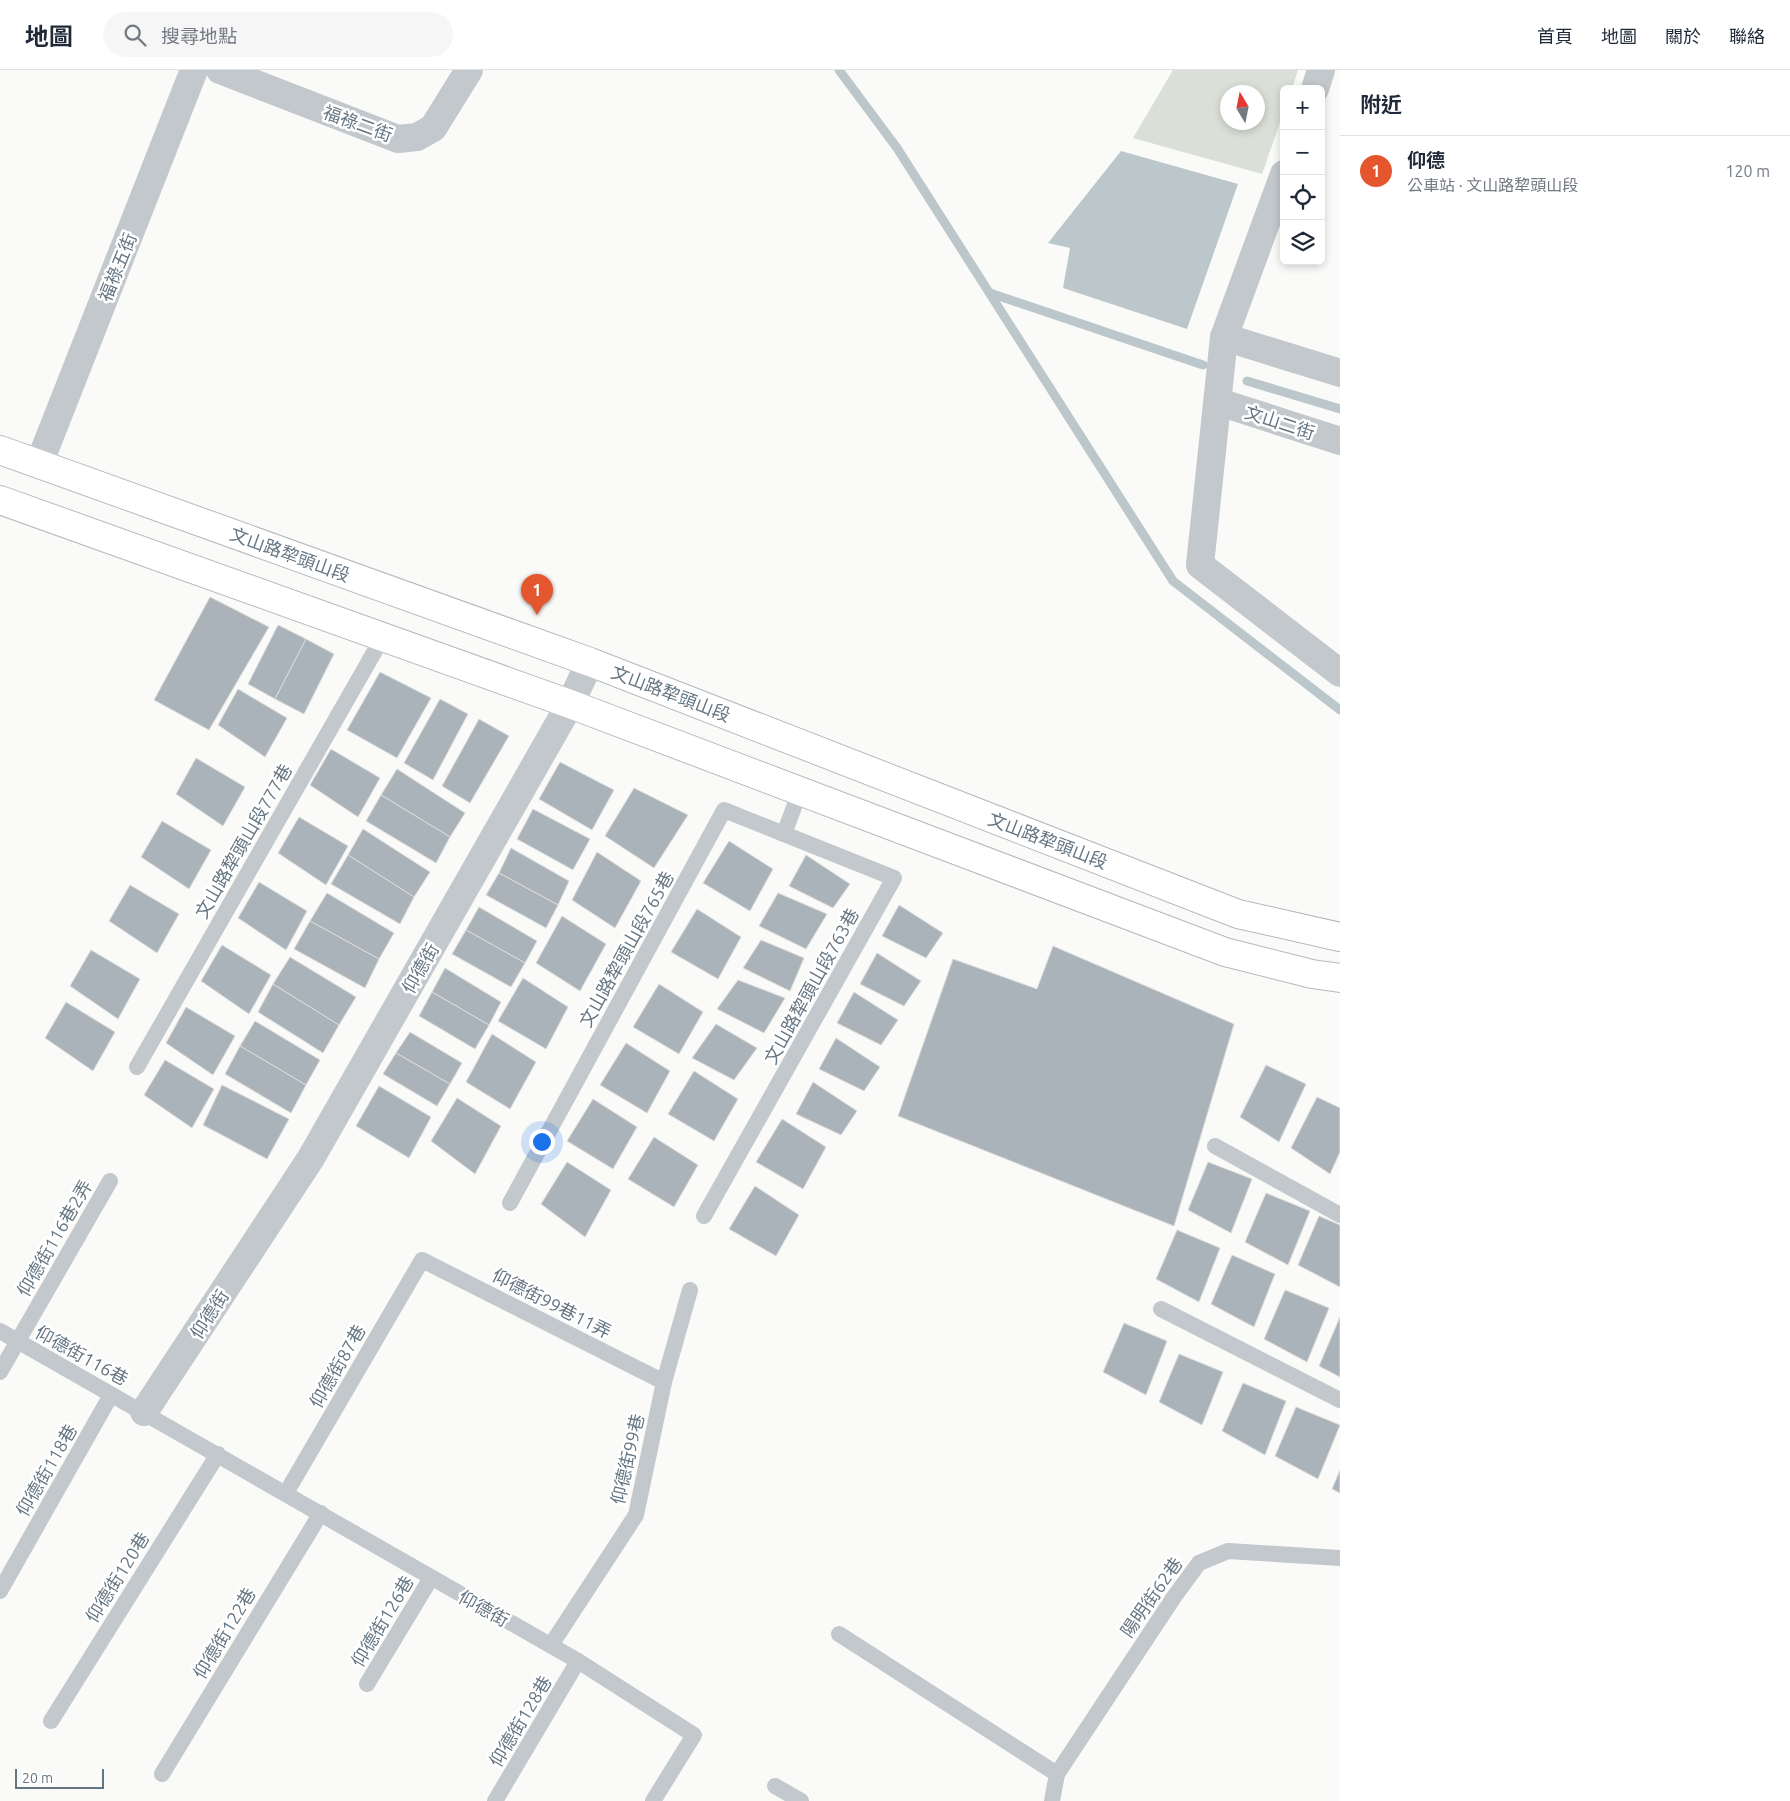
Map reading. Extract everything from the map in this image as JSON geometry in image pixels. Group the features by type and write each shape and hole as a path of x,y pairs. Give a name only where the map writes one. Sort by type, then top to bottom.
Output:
{"main road":[{"name":"文山路犂頭山段","path":"0,450 590,662 1238,914 1340,937"},
{"path":"0,500 570,704 1225,952 1312,974 1340,978"}],"street":[{"name":"福祿五街","path":"39,464 194,70"},
{"name":"福祿二街","path":"220,70 398,138 417,137 433,128 469,70"},
{"path":"1316,85 1321,70"},
{"path":"1284,175 1224,337 1219,402 1200,565 1340,673"},
{"path":"1224,337 1340,373"},
{"name":"文山二街","path":"1219,402 1340,441"},
{"name":"仰德街","path":"144,1412 311,1158 570,704 590,662"}],"lane":[{"name":"文山路犂頭山段777巷","path":"137,1067 384,636"},
{"path":"784,834 800,791"},
{"name":"文山路犂頭山段765巷","path":"510,1203 724,810 784,834"},
{"name":"文山路犂頭山段763巷","path":"704,1216 894,878 784,834"},
{"path":"1215,1146 1340,1215"},
{"name":"仰德街116巷2弄","path":"0,1372 110,1181"},
{"name":"仰德街99巷11弄","path":"422,1260 664,1382"},
{"name":"仰德街87巷","path":"286,1493 422,1260"},
{"name":"仰德街99巷","path":"551,1645 636,1515 664,1382 690,1290"},
{"path":"1162,1310 1340,1400"},
{"name":"仰德街116巷","path":"0,1331 144,1412"},
{"name":"仰德街118巷","path":"0,1591 111,1395"},
{"name":"仰德街","path":"144,1412 551,1645 694,1735 653,1801"},
{"name":"仰德街120巷","path":"50,1721 218,1454"},
{"name":"仰德街122巷","path":"162,1774 321,1513"},
{"name":"陽明街62巷","path":"1057,1774 1174,1597 1199,1563 1228,1550 1340,1558"},
{"name":"仰德街126巷","path":"367,1684 431,1578"},
{"path":"839,1634 1057,1774 1052,1801"},
{"name":"仰德街128巷","path":"495,1801 578,1661"},
{"path":"776,1786 801,1801"}],"shaded area":[{"path":"1173,70 1298,70 1293,85 1280,85 1280,122 1262,174 1133,138"},
{"path":"1121,151 1238,184 1187,329 1063,288 1070,248 1048,243"}],"building":[{"path":"210,597 269,627 209,730 154,700"},
{"path":"278,625 306,639 275,699 248,684"},
{"path":"306,639 334,654 304,714 275,699"},
{"path":"380,672 431,698 397,758 347,730"},
{"path":"238,689 287,718 265,757 218,725"},
{"path":"440,699 468,714 433,780 404,763"},
{"path":"479,719 509,736 470,803 442,786"},
{"path":"331,749 380,778 358,817 310,785"},
{"path":"196,758 245,787 223,826 176,794"},
{"path":"560,762 614,790 592,830 539,799"},
{"path":"397,769 465,813 450,837 381,795"},
{"path":"634,788 688,815 654,868 605,836"},
{"path":"381,795 450,837 436,863 366,821"},
{"path":"533,809 590,839 573,870 517,839"},
{"path":"299,817 348,846 326,885 278,853"},
{"path":"162,821 211,850 189,889 141,857"},
{"path":"363,829 430,872 414,897 348,855"},
{"path":"729,841 773,869 750,911 703,883"},
{"path":"511,848 569,881 558,905 499,873"},
{"path":"597,852 641,881 615,928 572,900"},
{"path":"348,855 414,897 400,924 331,884"},
{"path":"806,855 850,884 833,908 789,886"},
{"path":"499,873 558,905 546,928 486,895"},
{"path":"259,882 307,911 286,950 238,918"},
{"path":"130,885 179,914 157,953 109,921"},
{"path":"327,893 394,933 379,959 310,921"},
{"path":"778,893 827,914 806,949 759,926"},
{"path":"899,905 943,933 926,958 882,936"},
{"path":"479,907 537,941 525,963 466,930"},
{"path":"697,909 741,937 718,979 671,952"},
{"path":"562,916 606,944 580,991 536,963"},
{"path":"310,921 379,959 365,988 294,949"},
{"path":"466,930 525,963 511,987 452,954"},
{"path":"761,940 804,958 790,991 743,968"},
{"path":"222,945 271,975 249,1014 201,981"},
{"path":"1053,946 1234,1024 1174,1226 898,1116 953,959 1037,989"},
{"path":"91,950 140,979 118,1019 70,986"},
{"path":"877,953 921,981 904,1006 860,984"},
{"path":"290,957 356,997 339,1025 273,984"},
{"path":"445,968 501,1002 489,1025 432,992"},
{"path":"523,978 568,1007 546,1049 498,1021"},
{"path":"738,980 785,998 764,1033 717,1009"},
{"path":"273,984 339,1025 323,1053 258,1012"},
{"path":"659,984 703,1012 679,1054 633,1027"},
{"path":"432,992 489,1025 475,1049 419,1016"},
{"path":"854,992 898,1020 881,1045 837,1023"},
{"path":"66,1002 115,1032 93,1071 45,1038"},
{"path":"186,1007 235,1036 213,1075 166,1043"},
{"path":"255,1021 320,1060 306,1085 240,1046"},
{"path":"716,1024 757,1048 734,1080 692,1058"},
{"path":"410,1032 462,1063 450,1084 396,1053"},
{"path":"492,1034 536,1062 510,1109 466,1082"},
{"path":"836,1038 880,1067 864,1091 819,1069"},
{"path":"626,1043 670,1071 647,1113 600,1085"},
{"path":"240,1046 306,1085 291,1113 225,1074"},
{"path":"396,1053 450,1084 437,1106 383,1074"},
{"path":"165,1060 214,1089 192,1128 144,1095"},
{"path":"1266,1065 1306,1084 1279,1142 1240,1117"},
{"path":"694,1071 738,1099 714,1141 668,1114"},
{"path":"813,1082 857,1111 841,1135 796,1114"},
{"path":"222,1085 289,1119 267,1159 203,1125"},
{"path":"379,1086 431,1117 409,1158 356,1126"},
{"path":"1317,1097 1340,1108 1340,1152 1330,1174 1291,1148"},
{"path":"457,1098 501,1126 475,1174 431,1141"},
{"path":"593,1099 637,1127 613,1169 567,1141"},
{"path":"782,1119 826,1147 803,1189 756,1162"},
{"path":"654,1137 698,1165 674,1207 628,1179"},
{"path":"567,1162 611,1190 585,1237 541,1204"},
{"path":"1208,1162 1252,1179 1231,1233 1188,1210"},
{"path":"755,1186 799,1215 776,1256 729,1229"},
{"path":"1266,1193 1310,1211 1288,1265 1245,1242"},
{"path":"1319,1216 1340,1225 1340,1287 1298,1265"},
{"path":"1177,1230 1220,1248 1199,1302 1156,1279"},
{"path":"1232,1255 1275,1274 1254,1327 1211,1304"},
{"path":"1285,1290 1329,1308 1307,1362 1264,1339"},
{"path":"1340,1317 1340,1377 1319,1366"},
{"path":"1124,1323 1167,1341 1146,1395 1103,1372"},
{"path":"1179,1354 1223,1372 1202,1425 1159,1402"},
{"path":"1243,1383 1286,1401 1265,1455 1222,1431"},
{"path":"1296,1407 1340,1425 1318,1479 1275,1456"},
{"path":"1340,1470 1340,1493 1332,1489"}],"waterway":[{"path":"839,70 897,148 1173,581 1340,710"},
{"path":"990,293 1203,365"},
{"path":"1247,381 1340,409"}],"place":[{"name":"仰德","path":"537,615"}]}
